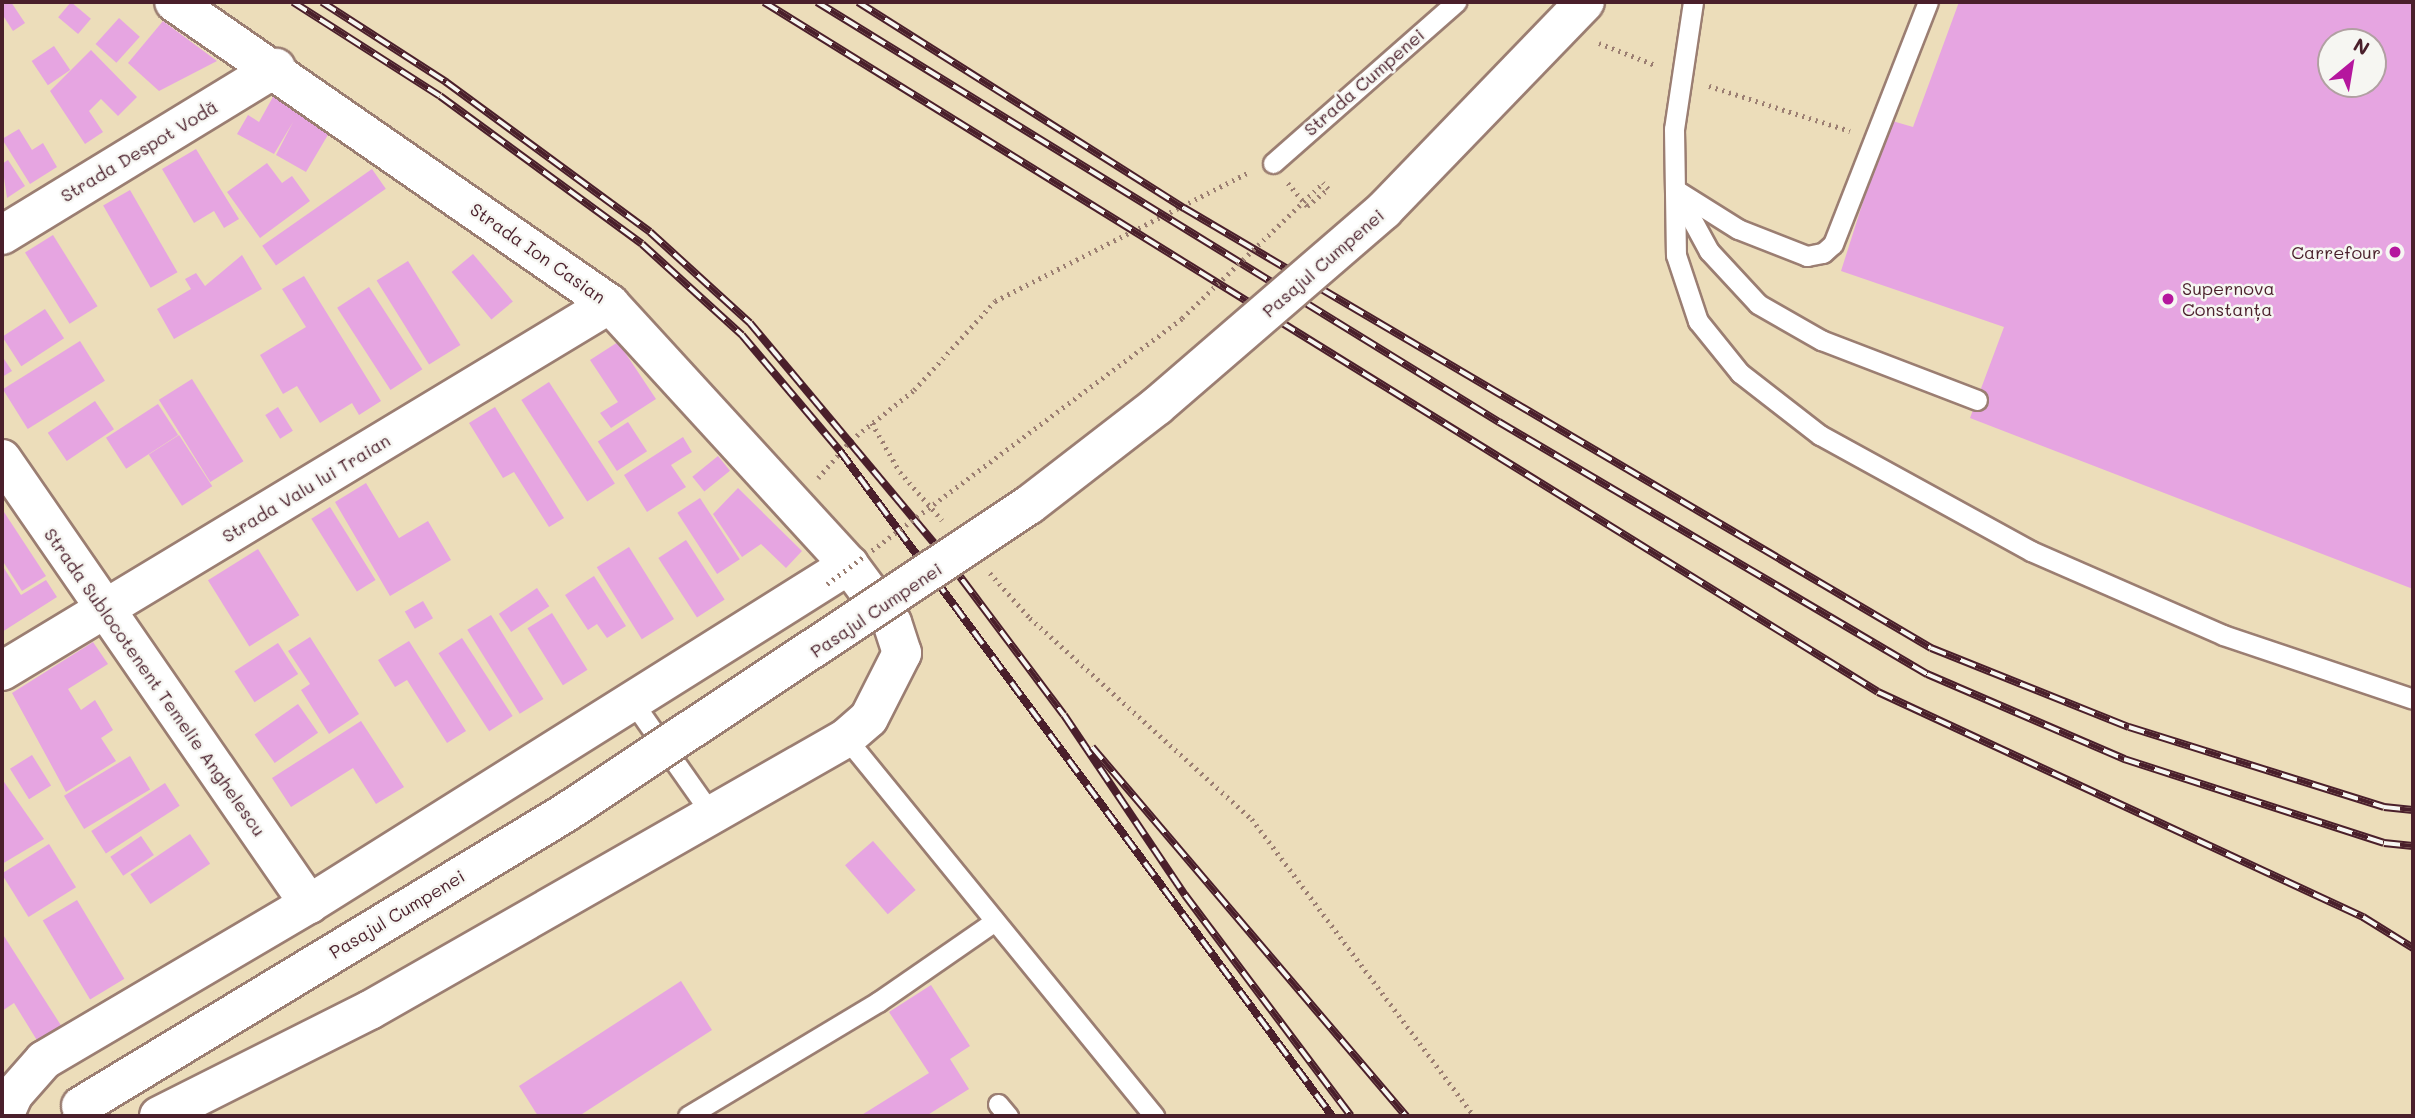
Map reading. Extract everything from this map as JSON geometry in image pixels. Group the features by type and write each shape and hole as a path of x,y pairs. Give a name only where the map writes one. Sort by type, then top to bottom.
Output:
{"street":[{"name":"Strada Ion Casian","path":"159,1116 370,1010 846,738 870,718 902,653 892,623 838,574 797,503 610,304 276,68 174,2"},
{"name":"Pasajul Cumpenei","path":"81,1106 565,813 1029,505 1157,406 1384,210 1585,2"},
{"name":"Strada Despot Vodă","path":"2,234 276,68"},
{"name":"Strada Valu lui Traian","path":"2,671 610,304"},
{"name":"Strada Sublocotenent Temelie Anghelescu","path":"2,459 309,904"},
{"path":"4,1116 14,1094 44,1060 309,904 838,574"}],"lane":[{"name":"Strada Cumpenei","path":"1273,163 1456,2"},
{"path":"1693,2 1674,129 1676,255 1698,321 1740,373 1820,435 2117,590 2324,673 2413,699"},
{"path":"1676,190 1738,229 1807,256 1823,253 1833,244 1928,2"},
{"path":"1676,190 1709,251 1758,304 1821,340 1977,400"},
{"path":"632,701 712,815"},
{"path":"846,738 1154,1116"},
{"path":"688,1116 877,1002 995,921"}],"path":[{"path":"1701,83 1852,131 1863,98 1887,105"},
{"path":"797,503 872,424 914,390 995,301 1164,218 1211,187 1273,163"},
{"path":"838,574 1182,318 1323,183 1328,188 1307,206 1290,185"},
{"path":"872,424 900,472 951,530"},
{"path":"986,569 1030,618 1252,819 1474,1116"}],"building":[{"path":"11,2 25,23 13,31 2,14 2,5"},
{"path":"71,2 91,19 78,34 58,17"},
{"name":"Supernova Constanța","path":"1959,2 2413,2 2413,589 1970,418 2004,327 1841,271 1889,120 1913,127"},
{"path":"119,18 140,37 116,63 96,44"},
{"path":"163,21 217,61 159,91 128,63"},
{"path":"54,46 70,70 48,85 32,61"},
{"path":"91,50 137,97 118,116 101,99 89,111 103,132 85,144 50,91"},
{"path":"274,95 332,128 306,172 276,155 293,122 274,154 237,134 248,115 259,122"},
{"path":"19,129 32,150 43,143 57,167 30,184 2,139"},
{"path":"196,149 239,219 224,228 214,211 194,223 162,169"},
{"path":"8,160 25,186 7,198 2,164"},
{"path":"267,163 282,183 292,176 310,201 260,238 227,192"},
{"path":"372,169 386,189 276,266 262,246"},
{"path":"130,190 178,272 151,288 103,206"},
{"path":"53,235 98,306 70,324 25,252"},
{"path":"473,254 513,301 491,319 452,272"},
{"path":"242,255 262,289 174,339 157,309 191,289 185,279 196,273 205,286"},
{"path":"408,261 460,345 429,365 377,281"},
{"path":"304,276 381,401 359,415 352,403 320,423 297,386 283,394 260,355 306,327 282,289"},
{"path":"369,287 422,369 391,390 337,308"},
{"path":"45,309 64,338 21,366 2,337"},
{"path":"80,341 105,381 28,429 3,389"},
{"path":"618,342 656,399 611,428 600,413 618,402 590,360"},
{"path":"2,356 12,371 2,377"},
{"path":"192,379 243,461 210,482 159,400"},
{"path":"549,382 615,483 587,501 521,400"},
{"path":"95,401 114,429 67,461 48,433"},
{"path":"158,404 178,435 126,469 106,438"},
{"path":"278,407 293,431 280,439 265,415"},
{"path":"495,407 564,518 549,527 514,472 503,478 469,423"},
{"path":"628,422 647,451 617,471 598,442"},
{"path":"179,435 212,486 182,506 149,455"},
{"path":"683,437 692,452 671,465 686,487 647,512 624,475"},
{"path":"718,456 730,471 704,492 692,477"},
{"path":"366,483 399,538 428,521 451,560 390,596 335,502"},
{"path":"738,488 802,551 786,568 761,544 742,557 713,514"},
{"path":"700,498 740,559 717,574 677,513"},
{"path":"330,507 376,580 357,592 311,519"},
{"path":"2,509 46,576 22,591 2,560"},
{"path":"686,540 725,600 697,618 658,558"},
{"path":"629,547 674,619 642,639 597,567"},
{"path":"258,549 299,615 249,646 208,580"},
{"path":"2,565 21,595 46,580 57,597 2,632"},
{"path":"594,576 626,626 607,638 597,624 588,630 565,595"},
{"path":"537,588 549,606 511,632 499,614"},
{"path":"423,601 433,618 415,629 405,612"},
{"path":"552,613 588,670 563,685 527,628"},
{"path":"491,615 543,699 520,714 467,630"},
{"path":"310,637 359,714 329,734 301,690 310,684 288,651"},
{"path":"462,638 513,716 489,731 439,653"},
{"path":"409,641 466,731 447,743 407,680 395,687 378,660"},
{"path":"93,642 108,664 68,689 81,710 95,700 113,730 101,738 116,761 66,792 12,693"},
{"path":"278,643 298,674 255,702 234,671"},
{"path":"298,704 318,733 275,763 255,734"},
{"path":"361,721 404,787 376,804 353,768 291,807 272,778"},
{"path":"32,755 51,786 29,799 10,769"},
{"path":"130,756 150,789 84,829 64,796"},
{"path":"2,779 44,839 2,864"},
{"path":"165,783 180,806 106,854 91,831"},
{"path":"190,834 210,864 150,904 130,874"},
{"path":"141,836 154,855 123,876 110,857"},
{"path":"873,841 916,890 888,914 845,865"},
{"path":"49,844 76,887 29,917 2,873"},
{"path":"77,900 124,979 90,999 43,921"},
{"path":"2,933 62,1027 38,1042 14,1003 2,1011"},
{"path":"681,981 712,1030 579,1116 538,1116 519,1086"},
{"path":"931,985 970,1046 950,1059 969,1089 926,1116 860,1116 929,1073 889,1012"}],"railway":[{"path":"293,2 440,96 642,244 742,335 840,451 1332,1116"},
{"path":"322,2 446,82 650,232 750,323 943,554 1064,715 1185,895 1351,1116"},
{"path":"764,2 1878,692 2363,917 2413,948"},
{"path":"817,2 1499,422 1927,674 2124,759 2384,843 2413,846"},
{"path":"858,2 1184,208 1931,648 2129,727 2384,807 2413,810"},
{"path":"1092,747 1406,1116"}],"place":[{"name":"Carrefour","path":"2395,252"},
{"name":"Supernova Constanța","path":"2168,299"}]}
